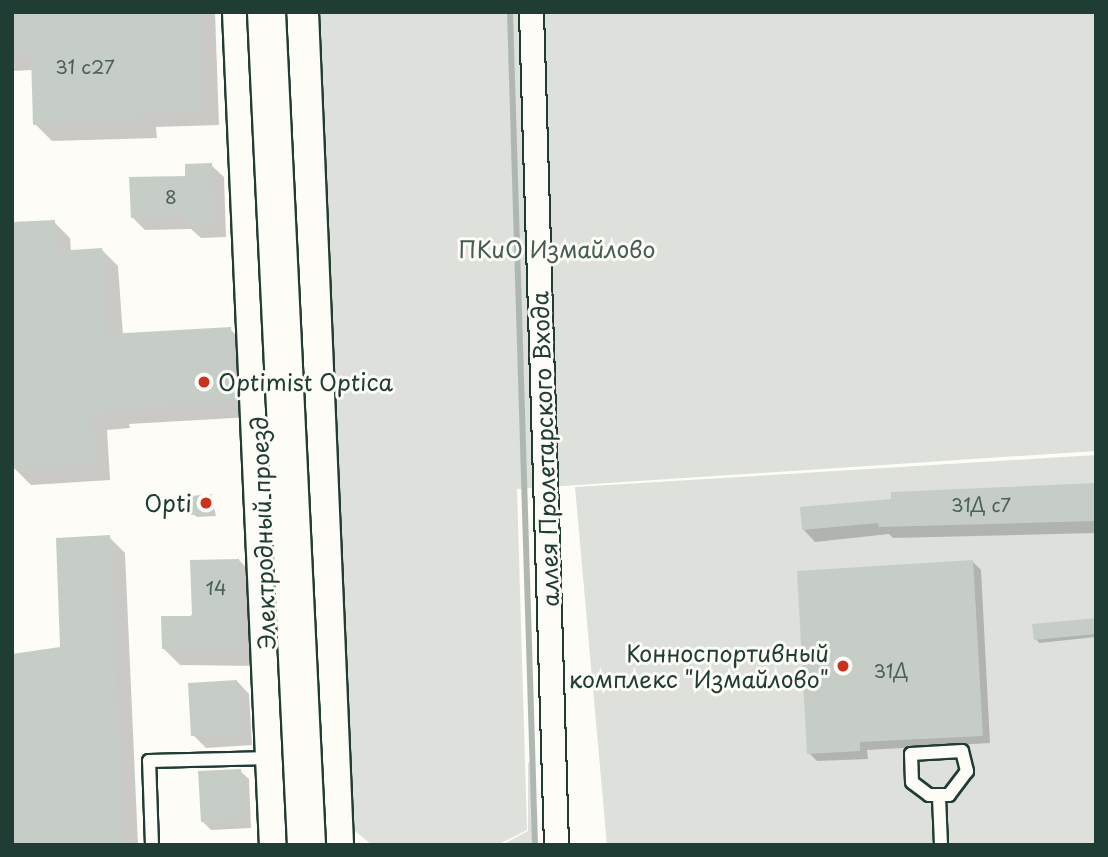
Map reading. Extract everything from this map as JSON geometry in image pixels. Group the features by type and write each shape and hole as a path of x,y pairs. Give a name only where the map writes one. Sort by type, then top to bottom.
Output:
{"main road":[{"path":"266,12 306,845"}],"street":[{"name":"Электродный проезд","path":"239,12 257,369 276,845"},
{"path":"302,12 319,362 336,845"},
{"name":"аллея Пролетарского Входа","path":"531,12 556,845"},
{"path":"257,369 278,390 302,392 311,386 319,362"},
{"path":"271,744 277,716 299,704 325,713 331,728"}],"lane":[{"path":"152,845 149,761 271,744"},
{"path":"962,751 966,760 964,781 958,789 939,797 921,791 912,782 911,754 962,751"},
{"path":"939,797 941,845"}],"green space":[{"name":"ПКиО Измайлово","path":"300,12 1096,12 1096,451 517,489 527,830 497,845 372,845 349,826 341,502"},
{"name":"Конноспортивный комплекс \"Измайлово\"","path":"1096,455 1096,845 607,845 575,487"},
{"path":"535,761 537,845 502,845 528,831 528,763"}],"building":[{"path":"12,12 200,12 203,109 140,111 141,122 33,125 31,54 12,54"},
{"path":"212,163 214,225 186,226 186,216 131,218 129,177 185,176 185,164"},
{"path":"55,220 56,251 102,248 108,334 231,327 235,401 114,408 114,412 92,414 95,464 13,469 12,222"},
{"path":"1096,483 1096,521 879,527 878,523 802,530 800,507 891,499 891,492"},
{"path":"212,494 213,513 191,515 190,496"},
{"path":"110,535 123,845 12,845 12,654 60,647 56,538"},
{"path":"239,559 242,650 162,649 161,616 192,616 190,560"},
{"path":"973,560 983,736 860,742 860,751 807,754 797,571"},
{"path":"1096,618 1096,634 1034,640 1032,624"},
{"path":"237,680 241,733 191,736 188,683"},
{"path":"241,769 244,820 201,822 198,771"}],"waterway":[{"path":"510,12 535,845"}],"place":[{"name":"Optimist Optica","path":"204,382"},
{"name":"Opti","path":"206,503"},
{"name":"Конноспортивный комплекс \"Измайлово\"","path":"843,666"}]}
